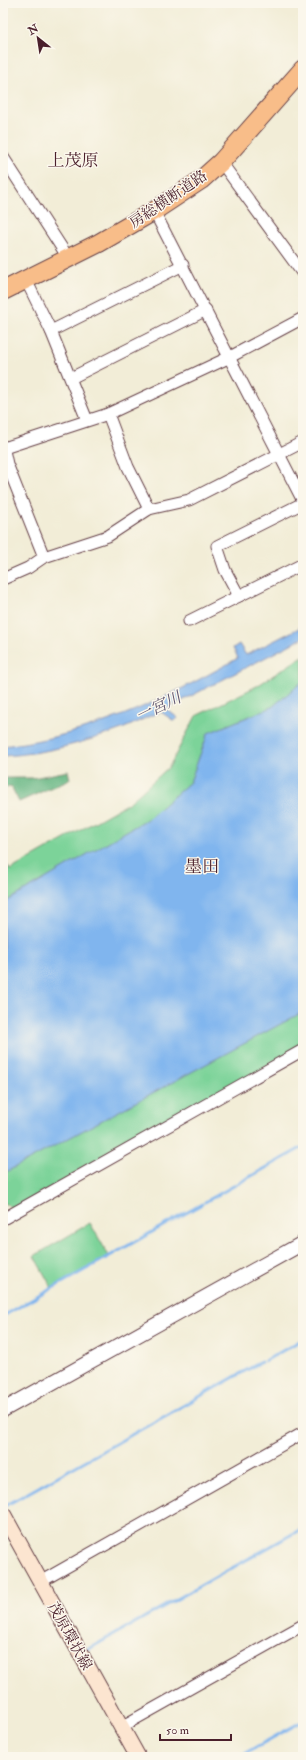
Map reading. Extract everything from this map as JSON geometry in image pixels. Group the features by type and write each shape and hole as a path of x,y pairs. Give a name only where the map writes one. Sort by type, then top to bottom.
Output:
{"highway":[{"name":"房総横断道路","path":"3,291 69,259 154,211 201,180 221,162 303,69"}],"main road":[{"name":"茂原環状線","path":"3,1514 138,1757"}],"street":[{"path":"3,157 69,259"},
{"path":"221,162 303,274"},
{"path":"154,211 183,265 303,502 217,546 225,570 238,596"},
{"path":"52,331 183,265"},
{"path":"26,280 52,331 87,420"},
{"path":"71,378 206,310"},
{"path":"44,557 7,464 3,447 108,414 300,323"},
{"path":"108,414 128,467 149,509"},
{"path":"3,579 28,568 44,557 108,536 149,509 189,500 303,442"},
{"path":"189,621 303,564"},
{"path":"3,1219 303,1050"},
{"path":"3,1410 303,1243"},
{"path":"40,1582 303,1433"},
{"path":"121,1727 303,1624"}],"green space":[{"path":"303,656 303,1047 13,1210 7,1204 3,1203 3,858 10,870 130,802 169,767 196,716 257,686"},
{"path":"68,771 70,779 19,802 11,786 3,789 3,778 33,778"},
{"path":"90,1223 109,1256 52,1288 34,1256"}],"water":[{"name":"一宮川","path":"303,626 303,638 166,709 178,718 174,721 161,712 122,729 93,739 33,753 3,756 3,746 65,734 95,725 153,702 210,674 238,658 233,648 239,644 246,655"},
{"path":"303,681 303,1012 6,1172 3,1171 3,902 4,903 149,818 190,782 208,733 272,707"}],"waterway":[{"path":"205,1202 303,1147"},
{"path":"3,1316 202,1204"},
{"path":"265,1361 303,1339"},
{"path":"3,1507 261,1362"},
{"path":"85,1651 303,1528"},
{"path":"238,1757 303,1721"}],"district":[{"name":"上茂原","path":"73,160"},
{"name":"墨田","path":"202,866"}]}
